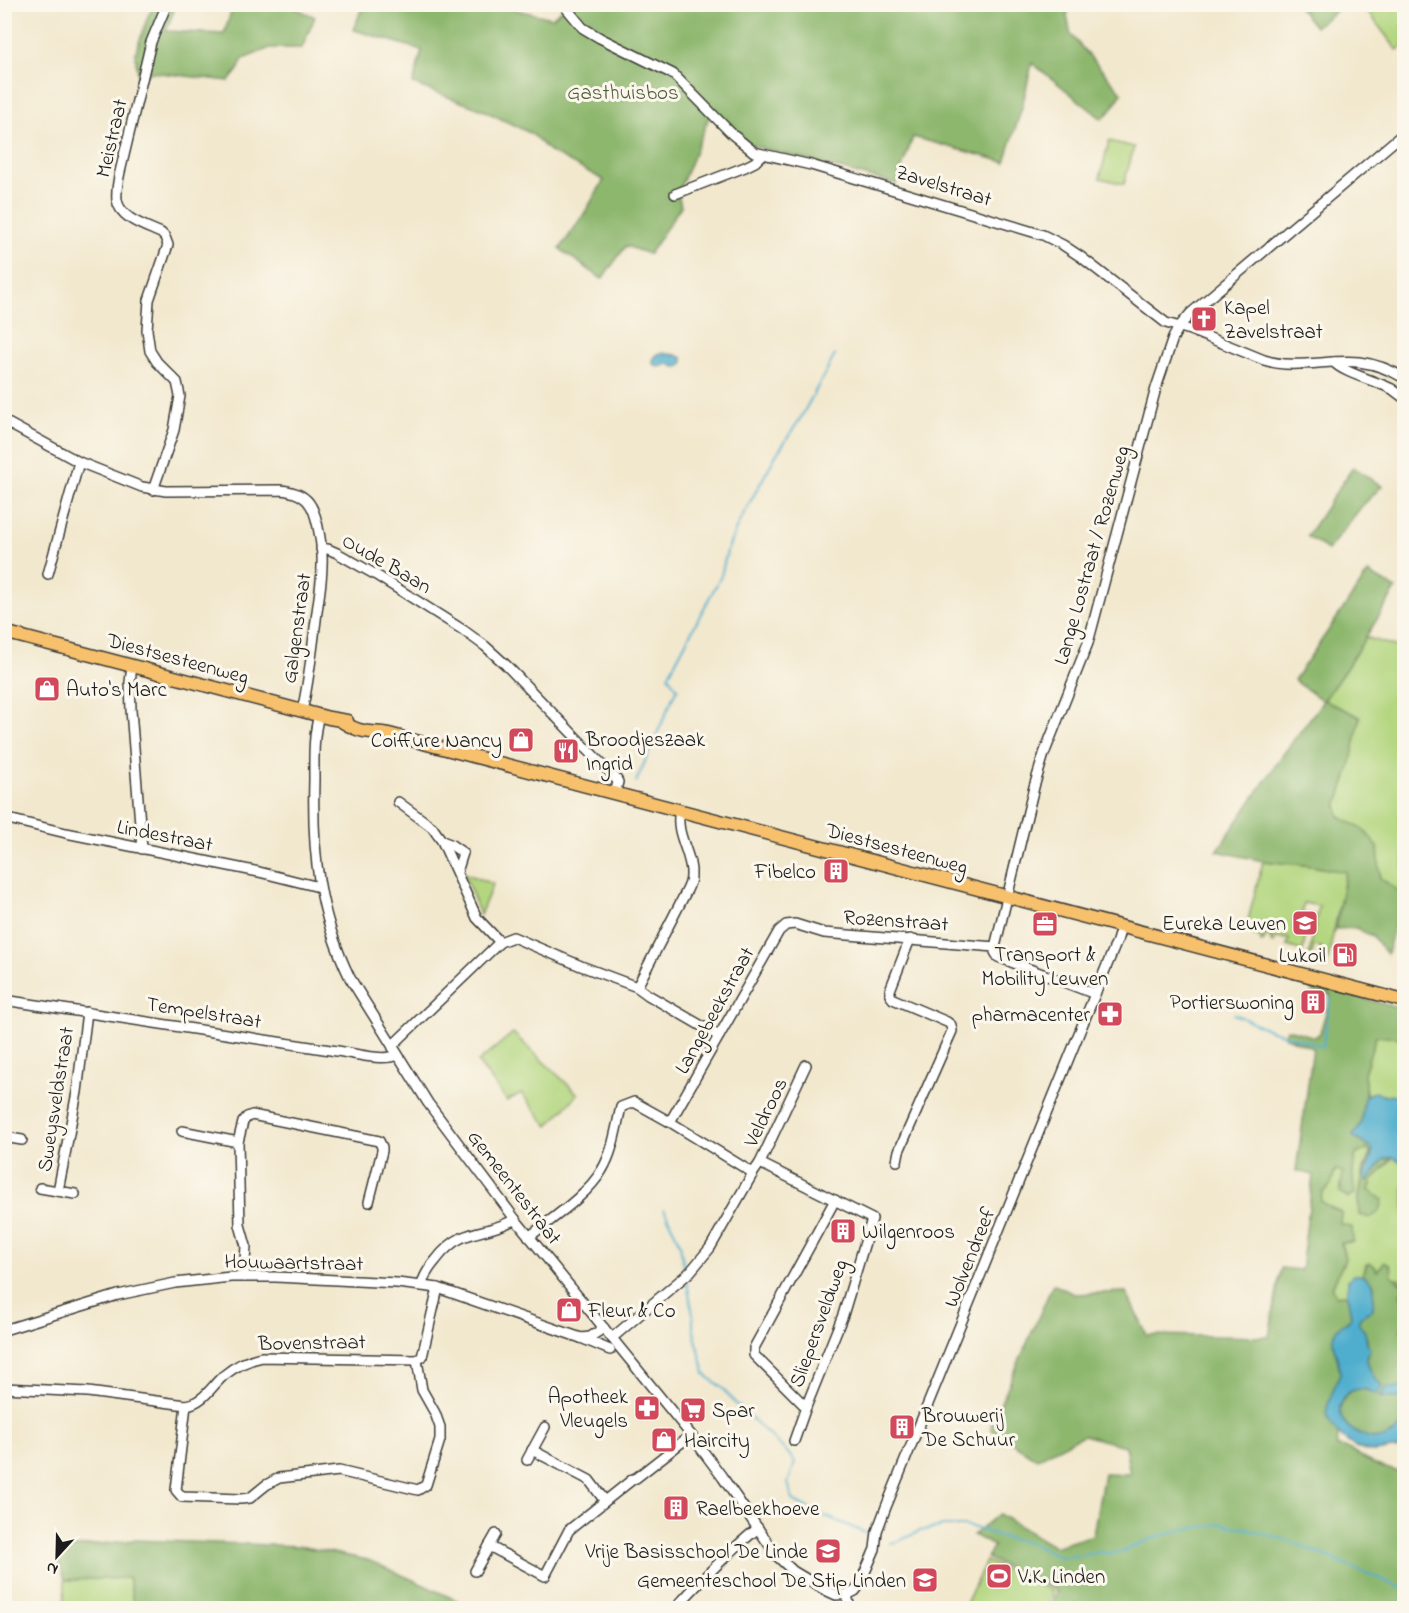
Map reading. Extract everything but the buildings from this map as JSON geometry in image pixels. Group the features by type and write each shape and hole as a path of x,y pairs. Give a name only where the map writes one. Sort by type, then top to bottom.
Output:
{"main road":[{"name":"Diestsesteenweg","path":"4,632 341,721 354,729 367,732 379,731 1404,1001"}],"street":[{"name":"Meistraat","path":"153,490 172,437 180,405 177,382 157,362 150,351 147,330 149,300 168,245 161,233 138,223 122,210 117,201 117,192 151,42 167,4"},
{"name":"Zavelstraat","path":"563,4 583,28 673,74 744,145 754,152 811,165 1043,235 1081,257 1160,320 1273,363 1360,362 1392,371 1404,378"},
{"path":"1179,327 1191,313 1404,133"},
{"path":"675,194 745,167 756,162 762,155"},
{"name":"Lange Lostraat / Rozenweg","path":"1006,897 1040,767 1088,643 1156,388 1179,327"},
{"path":"1334,362 1339,368 1393,390 1404,398"},
{"name":"Oude Baan","path":"4,421 79,462 153,490 290,491 300,495 312,507 321,549 337,553 375,575 485,646 618,782 615,794"},
{"path":"48,574 79,462"},
{"name":"Galgenstraat","path":"302,711 321,575 321,549"},
{"path":"132,666 131,711 142,849"},
{"name":"Gemeentestraat","path":"319,715 316,724 314,757 313,818 319,887 330,930 350,978 428,1103 529,1237 691,1435 777,1556 793,1571 849,1601"},
{"path":"398,802 432,827 442,841 477,918 500,942"},
{"path":"637,987 687,890 691,877 691,868 678,820 680,811"},
{"name":"Lindestraat","path":"4,818 259,872 319,887"},
{"path":"442,841 464,853 457,872"},
{"path":"1006,897 995,947 998,957 1095,994"},
{"name":"Rozenstraat","path":"795,924 824,933 995,947"},
{"name":"Langebeekstraat","path":"670,1122 778,931 795,924"},
{"name":"Wolvendreef","path":"849,1601 859,1586 873,1553 877,1531 1121,927"},
{"path":"395,1052 394,1044 500,942 513,937 637,987 719,1036"},
{"path":"897,1161 899,1151 952,1031 951,1025 947,1022 893,999 890,995 910,939"},
{"name":"Tempelstraat","path":"4,1000 383,1058 392,1058 395,1052"},
{"name":"Sweysveldstraat","path":"58,1191 77,1092 87,1012"},
{"name":"Veldroos","path":"612,1338 690,1272 710,1248 760,1163 807,1065"},
{"path":"529,1237 581,1195 602,1172 621,1107 634,1102 753,1173"},
{"path":"244,1277 246,1246 240,1225 238,1142 243,1122 248,1117 252,1115 379,1141 382,1151 369,1202"},
{"path":"182,1131 238,1142"},
{"path":"4,1137 22,1140"},
{"path":"760,1163 835,1200"},
{"name":"Sweysveldstraat","path":"40,1188 75,1194"},
{"name":"Sliepersveldweg","path":"835,1200 872,1219 843,1315 806,1407 754,1355 754,1348 835,1200"},
{"path":"422,1285 430,1267 452,1244 462,1238 502,1226 515,1219"},
{"name":"Houwaartstraat","path":"4,1330 143,1289 204,1279 298,1278 422,1285 449,1290 609,1350"},
{"path":"4,1388 88,1392 186,1405 176,1491 182,1497 250,1498 279,1478 339,1471 418,1490 426,1485 440,1440 440,1427 422,1390 417,1360 422,1357 438,1288"},
{"path":"581,1338 590,1337 604,1328"},
{"name":"Bovenstraat","path":"186,1405 202,1399 236,1366 262,1357 417,1360"},
{"path":"794,1441 806,1407"},
{"path":"527,1460 545,1427"},
{"path":"489,1546 545,1576 569,1530 691,1435"},
{"path":"532,1450 589,1480 605,1501"},
{"path":"678,1608 706,1574 758,1528"},
{"path":"475,1571 495,1534"}],"green space":[{"name":"Gasthuisbos","path":"363,4 495,5 552,18 568,4 1070,5 1067,16 1071,35 1122,93 1112,109 1102,119 1032,63 1022,107 1005,162 913,137 896,184 751,145 712,110 678,193 681,206 649,254 626,246 602,279 560,249 604,180 550,152 532,134 483,110 413,84 422,50 354,30"},
{"path":"155,5 176,5 166,31 224,34 235,5 288,5 315,17 302,48 270,48 243,59 229,81 151,72 139,81 135,54 148,16"},
{"path":"1297,5 1344,5 1315,27"},
{"path":"1371,5 1404,5 1404,45 1397,50 1365,8"},
{"path":"1109,141 1134,147 1124,184 1100,178"},
{"path":"1353,467 1382,486 1362,506 1328,550 1307,536"},
{"path":"1368,573 1396,589 1324,700 1360,717 1350,767 1337,806 1339,816 1364,830 1378,847 1380,878 1403,894 1387,954 1372,936 1356,928 1336,929 1346,872 1263,861 1217,851 1323,701 1294,680"},
{"path":"1365,637 1404,649 1403,894 1380,878 1378,848 1364,831 1339,816 1337,806 1350,767 1324,700"},
{"path":"1263,861 1346,872 1326,969 1319,967 1321,957 1318,956 1321,947 1314,946 1312,954 1309,954 1319,906 1304,903 1302,913 1314,915 1312,927 1307,927 1303,951 1287,946 1289,939 1285,938 1276,938 1274,943 1271,942 1272,937 1266,934 1264,941 1261,942 1261,937 1254,935 1255,931 1250,930 1247,924"},
{"path":"464,873 493,884 480,915"},
{"path":"1313,986 1404,1009 1404,1038 1376,1036 1364,1073 1366,1095 1361,1123 1353,1136 1373,1150 1366,1180 1368,1181 1383,1160 1393,1157 1372,1181 1369,1190 1383,1200 1380,1211 1370,1218 1359,1215 1361,1184 1371,1152 1366,1150 1356,1154 1353,1174 1355,1194 1348,1198 1340,1192 1343,1173 1335,1170 1331,1185 1322,1193 1321,1201 1341,1212 1340,1224 1352,1227 1353,1242 1341,1243 1345,1259 1331,1289 1337,1296 1347,1294 1351,1316 1349,1321 1341,1325 1338,1362 1340,1373 1330,1421 1338,1434 1337,1447 1351,1450 1379,1466 1404,1473 1404,1608 1049,1608 1057,1591 987,1558 994,1546 973,1535 999,1514 1054,1547 1093,1535 1104,1473 1130,1474 1125,1446 1083,1435 1037,1459 992,1430 991,1425 1053,1284 1074,1294 1126,1292 1147,1335 1269,1337 1281,1268 1301,1270 1313,1175 1296,1171 1313,1048 1284,1036 1287,1029 1315,1037 1320,1033 1331,995 1311,991"},
{"path":"513,1033 578,1094 548,1126 521,1093 507,1101 478,1062"},
{"path":"1376,1036 1404,1038 1404,1094 1388,1096 1371,1093 1366,1095 1364,1073"},
{"path":"1366,1150 1371,1152 1364,1167 1358,1204 1369,1190 1372,1181 1393,1157 1404,1164 1404,1285 1399,1279 1377,1271 1376,1267 1370,1263 1366,1264 1363,1275 1348,1280 1347,1294 1337,1296 1331,1290 1345,1259 1341,1243 1341,1212 1321,1202 1322,1193 1331,1185 1335,1170 1343,1173 1353,1184 1352,1167 1356,1154"},
{"path":"1385,1261 1391,1267 1391,1275 1404,1286 1400,1294 1404,1305 1404,1325 1401,1329 1404,1334 1404,1385 1394,1388 1391,1398 1404,1397 1405,1415 1401,1427 1380,1440 1363,1437 1355,1432 1348,1427 1340,1412 1341,1404 1351,1391 1364,1389 1371,1391 1376,1381 1368,1364 1366,1337 1358,1321 1362,1315 1373,1309 1374,1286 1363,1275 1367,1264 1374,1265 1377,1271"},
{"path":"1404,1285 1404,1305 1400,1294"},
{"path":"133,1540 299,1546 368,1560 473,1608 134,1608 129,1578 65,1580 55,1550"},
{"name":"V.K. Linden","path":"986,1561 1053,1592 1045,1608 964,1608"},
{"path":"129,1578 134,1608 64,1608 65,1580"}],"water":[{"path":"661,353 683,358 683,364 676,367 668,364 659,367 653,364 653,359"},
{"path":"1375,1092 1384,1096 1404,1094 1404,1164 1393,1157 1383,1160 1368,1181 1365,1177 1373,1150 1353,1136 1361,1123 1364,1098"},
{"path":"1354,1275 1366,1277 1374,1287 1373,1309 1360,1317 1359,1323 1365,1332 1370,1349 1366,1356 1370,1368 1382,1385 1377,1395 1365,1390 1354,1390 1346,1395 1341,1402 1340,1412 1344,1422 1353,1431 1374,1438 1389,1436 1404,1423 1404,1451 1396,1449 1372,1452 1357,1448 1342,1438 1328,1417 1328,1405 1340,1373 1333,1338 1335,1332 1349,1321 1351,1316 1347,1294 1348,1280"},
{"path":"1404,1385 1404,1397 1380,1397 1386,1387 1394,1388"}],"waterway":[{"path":"678,689 668,676 721,576 727,551 738,524 835,355"},
{"path":"636,782 677,688"},
{"path":"1234,1014 1272,1031 1323,1046 1330,998"},
{"path":"664,1209 680,1244 684,1269"},
{"path":"687,1283 693,1327 705,1374 723,1389 795,1462 788,1483 793,1500 866,1533"},
{"path":"890,1543 920,1531 944,1526 964,1526 1030,1543 1061,1557 1068,1557 1120,1552 1156,1537 1186,1529 1221,1524 1245,1528 1295,1543 1404,1589"}],"place":[{"name":"Kapel Zavelstraat","path":"1204,319"},
{"name":"Auto's Marc","path":"47,689"},
{"name":"Coiffure Nancy","path":"521,740"},
{"name":"Broodjeszaak Ingrid","path":"566,751"},
{"name":"Fibelco","path":"836,871"},
{"name":"Eureka Leuven","path":"1305,923"},
{"name":"Transport & Mobility Leuven","path":"1045,924"},
{"name":"Lukoil","path":"1345,955"},
{"name":"Portierswoning","path":"1313,1002"},
{"name":"pharmacenter","path":"1110,1014"},
{"name":"Wilgenroos","path":"843,1231"},
{"name":"Fleur & Co","path":"569,1310"},
{"name":"Apotheek Vleugels","path":"647,1408"},
{"name":"Spar","path":"693,1410"},
{"name":"Brouwerij De Schuur","path":"902,1427"},
{"name":"Haircity","path":"664,1440"},
{"name":"Raelbeekhoeve","path":"676,1508"},
{"name":"Vrije Basisschool De Linde","path":"828,1551"},
{"name":"V.K. Linden","path":"999,1576"},
{"name":"Gemeenteschool De Stip Linden","path":"925,1580"}]}
